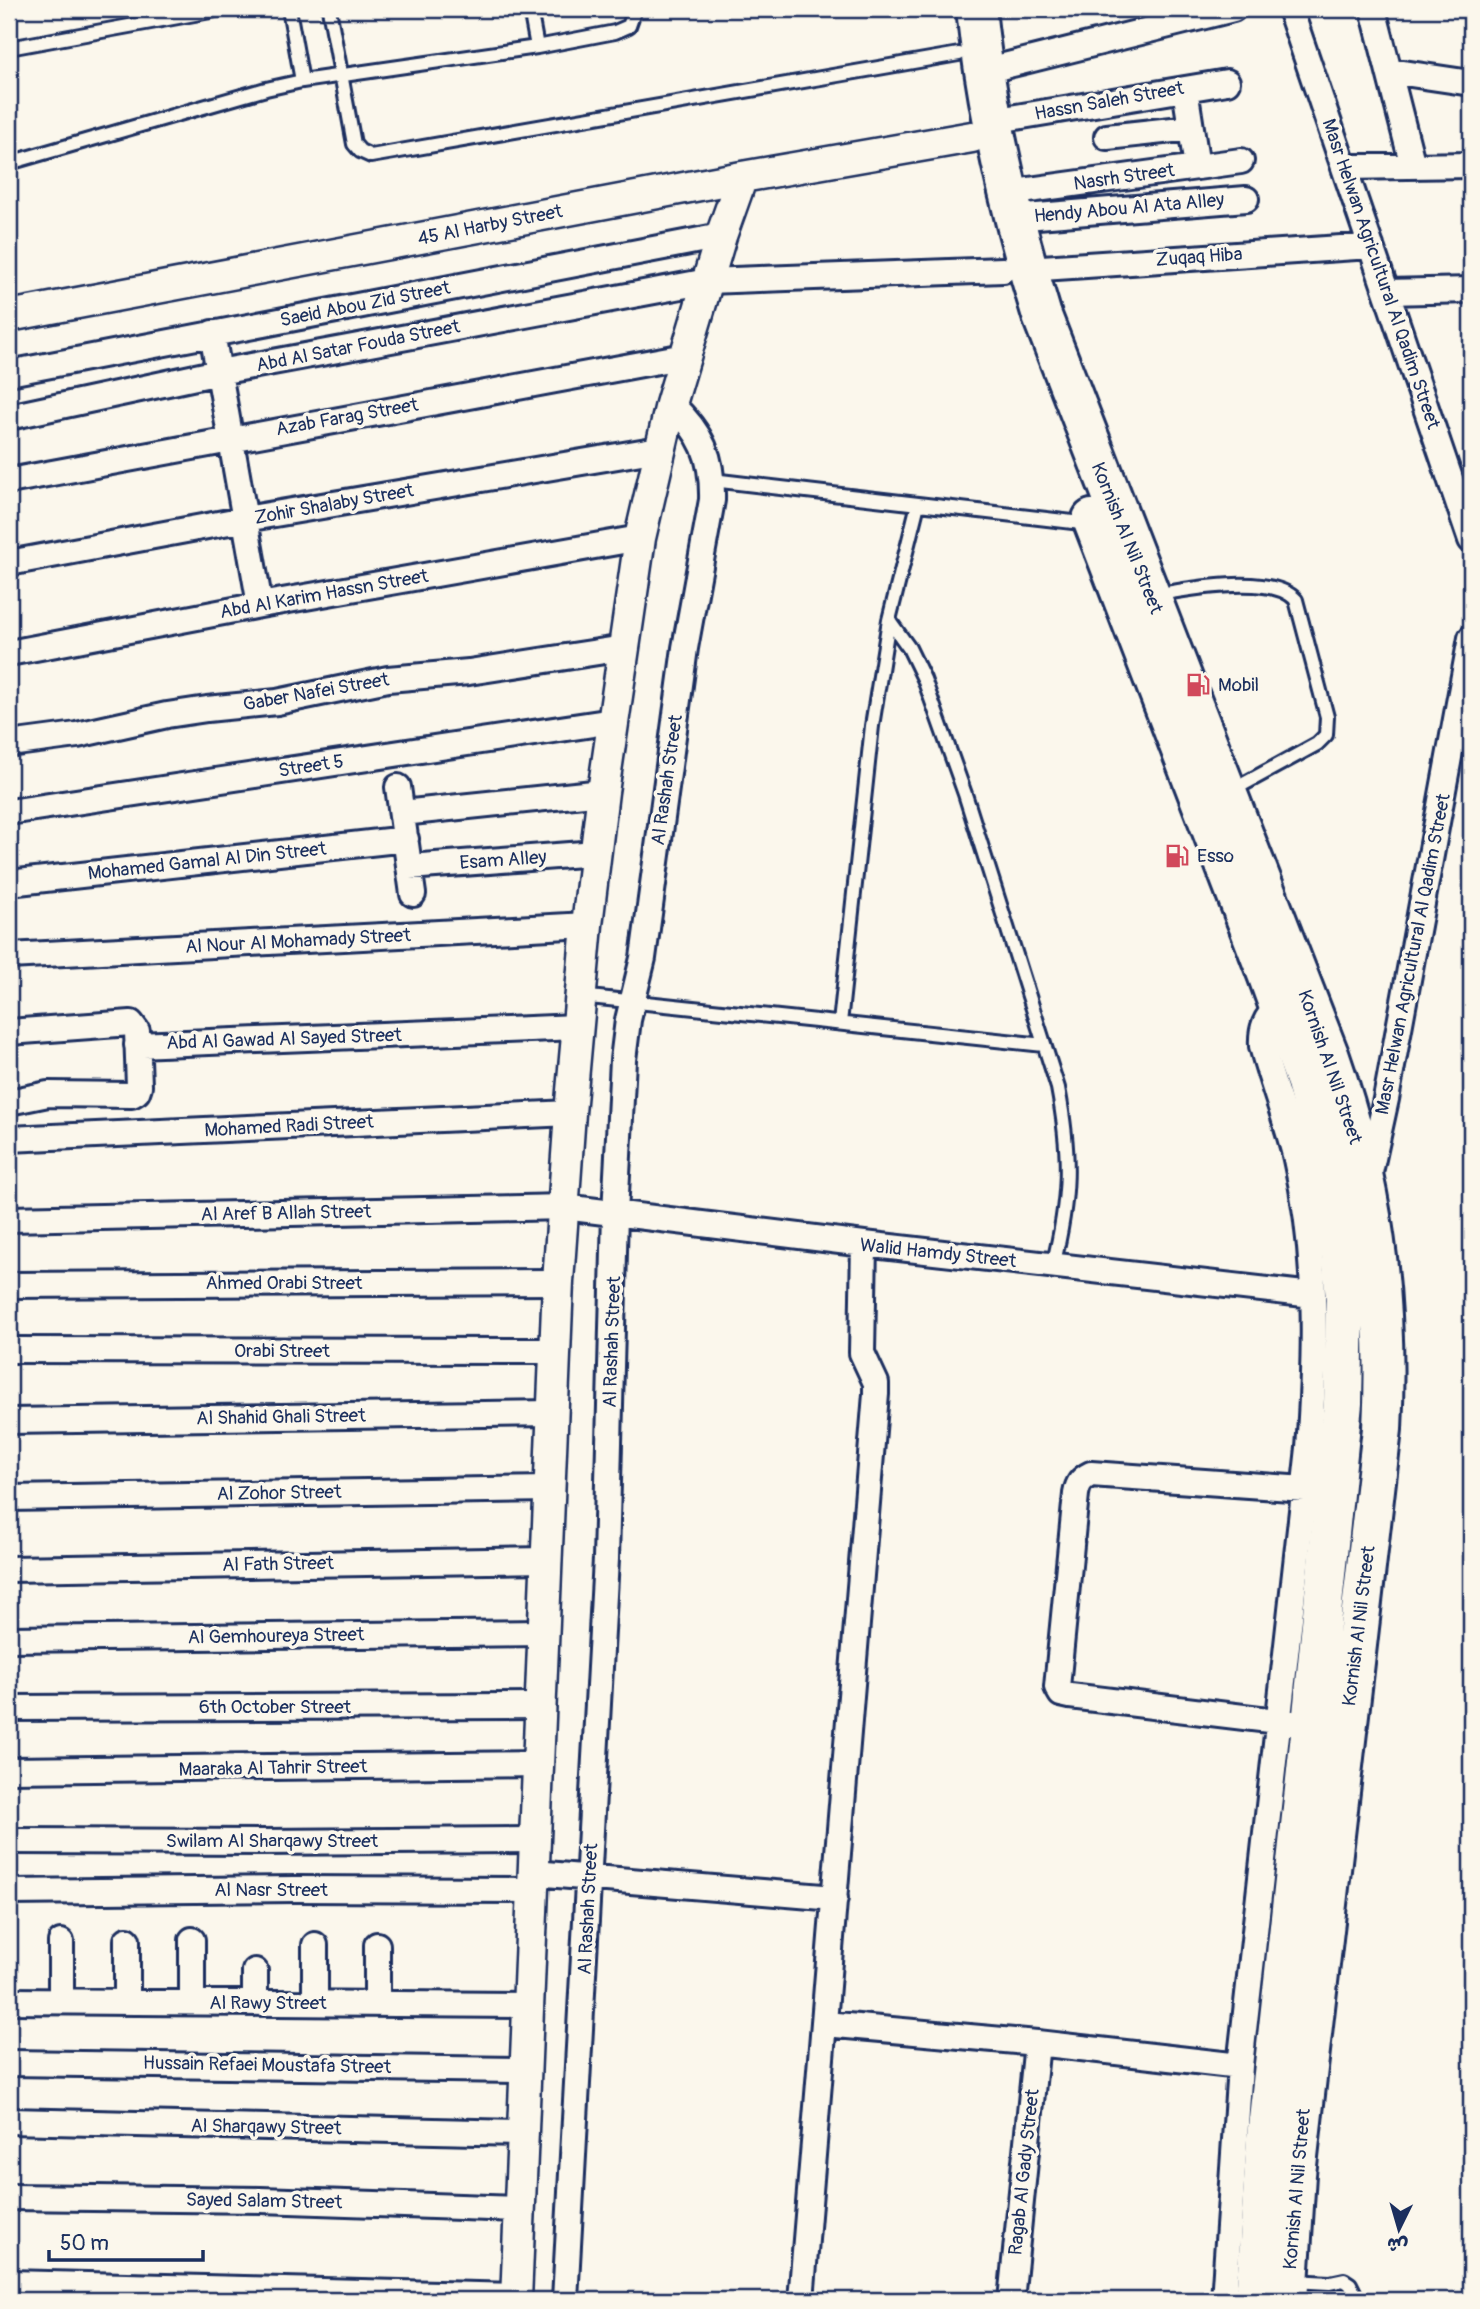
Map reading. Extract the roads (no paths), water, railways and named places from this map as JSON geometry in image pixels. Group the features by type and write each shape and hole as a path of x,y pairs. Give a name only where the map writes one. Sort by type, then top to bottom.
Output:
{"highway":[{"name":"Kornish Al Nil Street","path":"954,9 971,62 982,129 1015,269 1059,362 1137,601 1306,1082 1332,1189 1345,1299 1343,1403 1295,1723 1266,2138 1272,2291"},
{"name":"Kornish Al Nil Street","path":"971,62 976,9"},
{"name":"Kornish Al Nil Street","path":"982,129 1010,206 1024,337 1094,524 1137,601 1227,793 1334,1068 1351,1121 1367,1187 1380,1271 1384,1332 1382,1429 1296,2174 1272,2291"}],"street":[{"path":"971,62 1172,16 1233,9"},
{"name":"Masr Helwan Agricultural Al Qadim Street","path":"1290,9 1471,540"},
{"path":"1373,9 1413,166"},
{"path":"1390,71 1471,83"},
{"name":"Hassn Saleh Street","path":"982,129 1227,82"},
{"path":"1185,89 1197,167"},
{"path":"1107,137 1191,128"},
{"name":"45 Al Harby Street","path":"9,316 982,129"},
{"name":"Nasrh Street","path":"1010,206 1197,167 1241,162"},
{"path":"1344,167 1471,166"},
{"path":"9,2283 516,2298 558,1282 587,925 603,792 640,538 671,404 721,236 742,177"},
{"name":"Hendy Abou Al Ata Alley","path":"1010,206 1245,199"},
{"name":"Saeid Abou Zid Street","path":"9,373 721,236"},
{"name":"Zuqaq Hiba","path":"708,281 1015,269 1371,246"},
{"name":"Abd Al Satar Fouda Street","path":"9,417 219,372 708,281"},
{"path":"1387,292 1471,290"},
{"path":"212,333 260,605"},
{"name":"Azab Farag Street","path":"9,481 685,356"},
{"name":"Al Rashah Street","path":"565,2300 606,1559 615,1213 623,1060 632,1001 638,987 643,958 685,648 712,500 708,458 700,438 687,419 671,404"},
{"name":"Zohir Shalaby Street","path":"9,563 245,519 659,449"},
{"name":"Abd Al Karim Hassn Street","path":"9,653 260,605 640,538"},
{"name":"Masr Helwan Agricultural Al Qadim Street","path":"1367,1187 1386,1099 1471,638"},
{"name":"Gaber Nafei Street","path":"9,744 77,735 180,713 277,702 388,679 455,674 624,648"},
{"name":"Street 5","path":"9,812 613,721"},
{"path":"398,787 413,894"},
{"path":"402,813 603,792"},
{"name":"Mohamed Gamal Al Din Street","path":"9,883 406,839"},
{"name":"Esam Alley","path":"410,867 596,853"},
{"name":"Al Nour Al Mohamady Street","path":"9,957 587,925"},
{"path":"1224,2300 1240,2066 1295,1723 1305,1489 1313,1392 1311,1248 1296,1162 1262,1046 1266,1019 1279,1006"},
{"path":"9,1032 127,1023 136,1028 139,1086 135,1094 48,1094 9,1102"},
{"name":"Abd Al Gawad Al Sayed Street","path":"137,1045 577,1027"},
{"name":"Mohamed Radi Street","path":"9,1139 570,1113"},
{"name":"Walid Hamdy Street","path":"564,1207 1313,1295"},
{"name":"Al Aref B Allah Street","path":"9,1219 564,1207"},
{"path":"801,2300 876,1394 876,1382 862,1353 864,1244"},
{"name":"Ahmed Orabi Street","path":"9,1285 558,1282"},
{"name":"Orabi Street","path":"9,1350 555,1351"},
{"name":"Al Shahid Ghali Street","path":"9,1421 553,1413"},
{"path":"1295,1723 1060,1694 1057,1687 1076,1493 1083,1478 1091,1474 1305,1489"},
{"name":"Al Zohor Street","path":"9,1498 550,1489"},
{"name":"Al Fath Street","path":"9,1569 547,1560"},
{"name":"Al Gemhoureya Street","path":"9,1639 544,1633"},
{"name":"6th October Street","path":"9,1708 541,1706"},
{"name":"Maaraka Al Tahrir Street","path":"9,1770 538,1764"},
{"name":"Swilam Al Sharqawy Street","path":"9,1841 535,1840"},
{"name":"Al Nasr Street","path":"9,1892 296,1889 533,1882 590,1877 835,1898"},
{"path":"127,1940 127,2002"},
{"path":"192,1940 192,2002"},
{"path":"61,1942 61,2001"},
{"path":"315,1945 315,2003"},
{"path":"377,1945 377,2004"},
{"path":"255,1971 255,2003"},
{"name":"Al Rawy Street","path":"9,2001 528,2005"},
{"path":"824,2024 1037,2043 1240,2066"},
{"name":"Ragab Al Gady Street","path":"1010,2300 1037,2043"},
{"name":"Hussain Refaei Moustafa Street","path":"9,2063 526,2070"},
{"name":"Al Sharqawy Street","path":"9,2121 523,2133"},
{"name":"Sayed Salam Street","path":"9,2197 261,2200 520,2209"}],"lane":[{"path":"9,48 222,9"},
{"path":"289,9 302,81"},
{"path":"329,9 354,144 360,151 372,156 971,62"},
{"path":"530,9 537,47"},
{"path":"9,163 302,81 537,47 615,32 629,26 635,9"},
{"path":"712,480 1094,524"},
{"path":"841,1023 872,726 890,621 918,504"},
{"path":"1137,601 1199,587 1242,585 1285,590 1296,600 1327,717 1326,735 1317,744 1227,793"},
{"path":"890,621 909,648 924,680 965,794 1058,1088 1066,1132 1068,1177 1063,1222 1053,1266"},
{"path":"580,995 1044,1045"},
{"path":"1272,2291 1344,2280 1350,2284 1357,2300"}],"place":[{"name":"Mobil","path":"1198,685"},
{"name":"Esso","path":"1177,856"}]}
